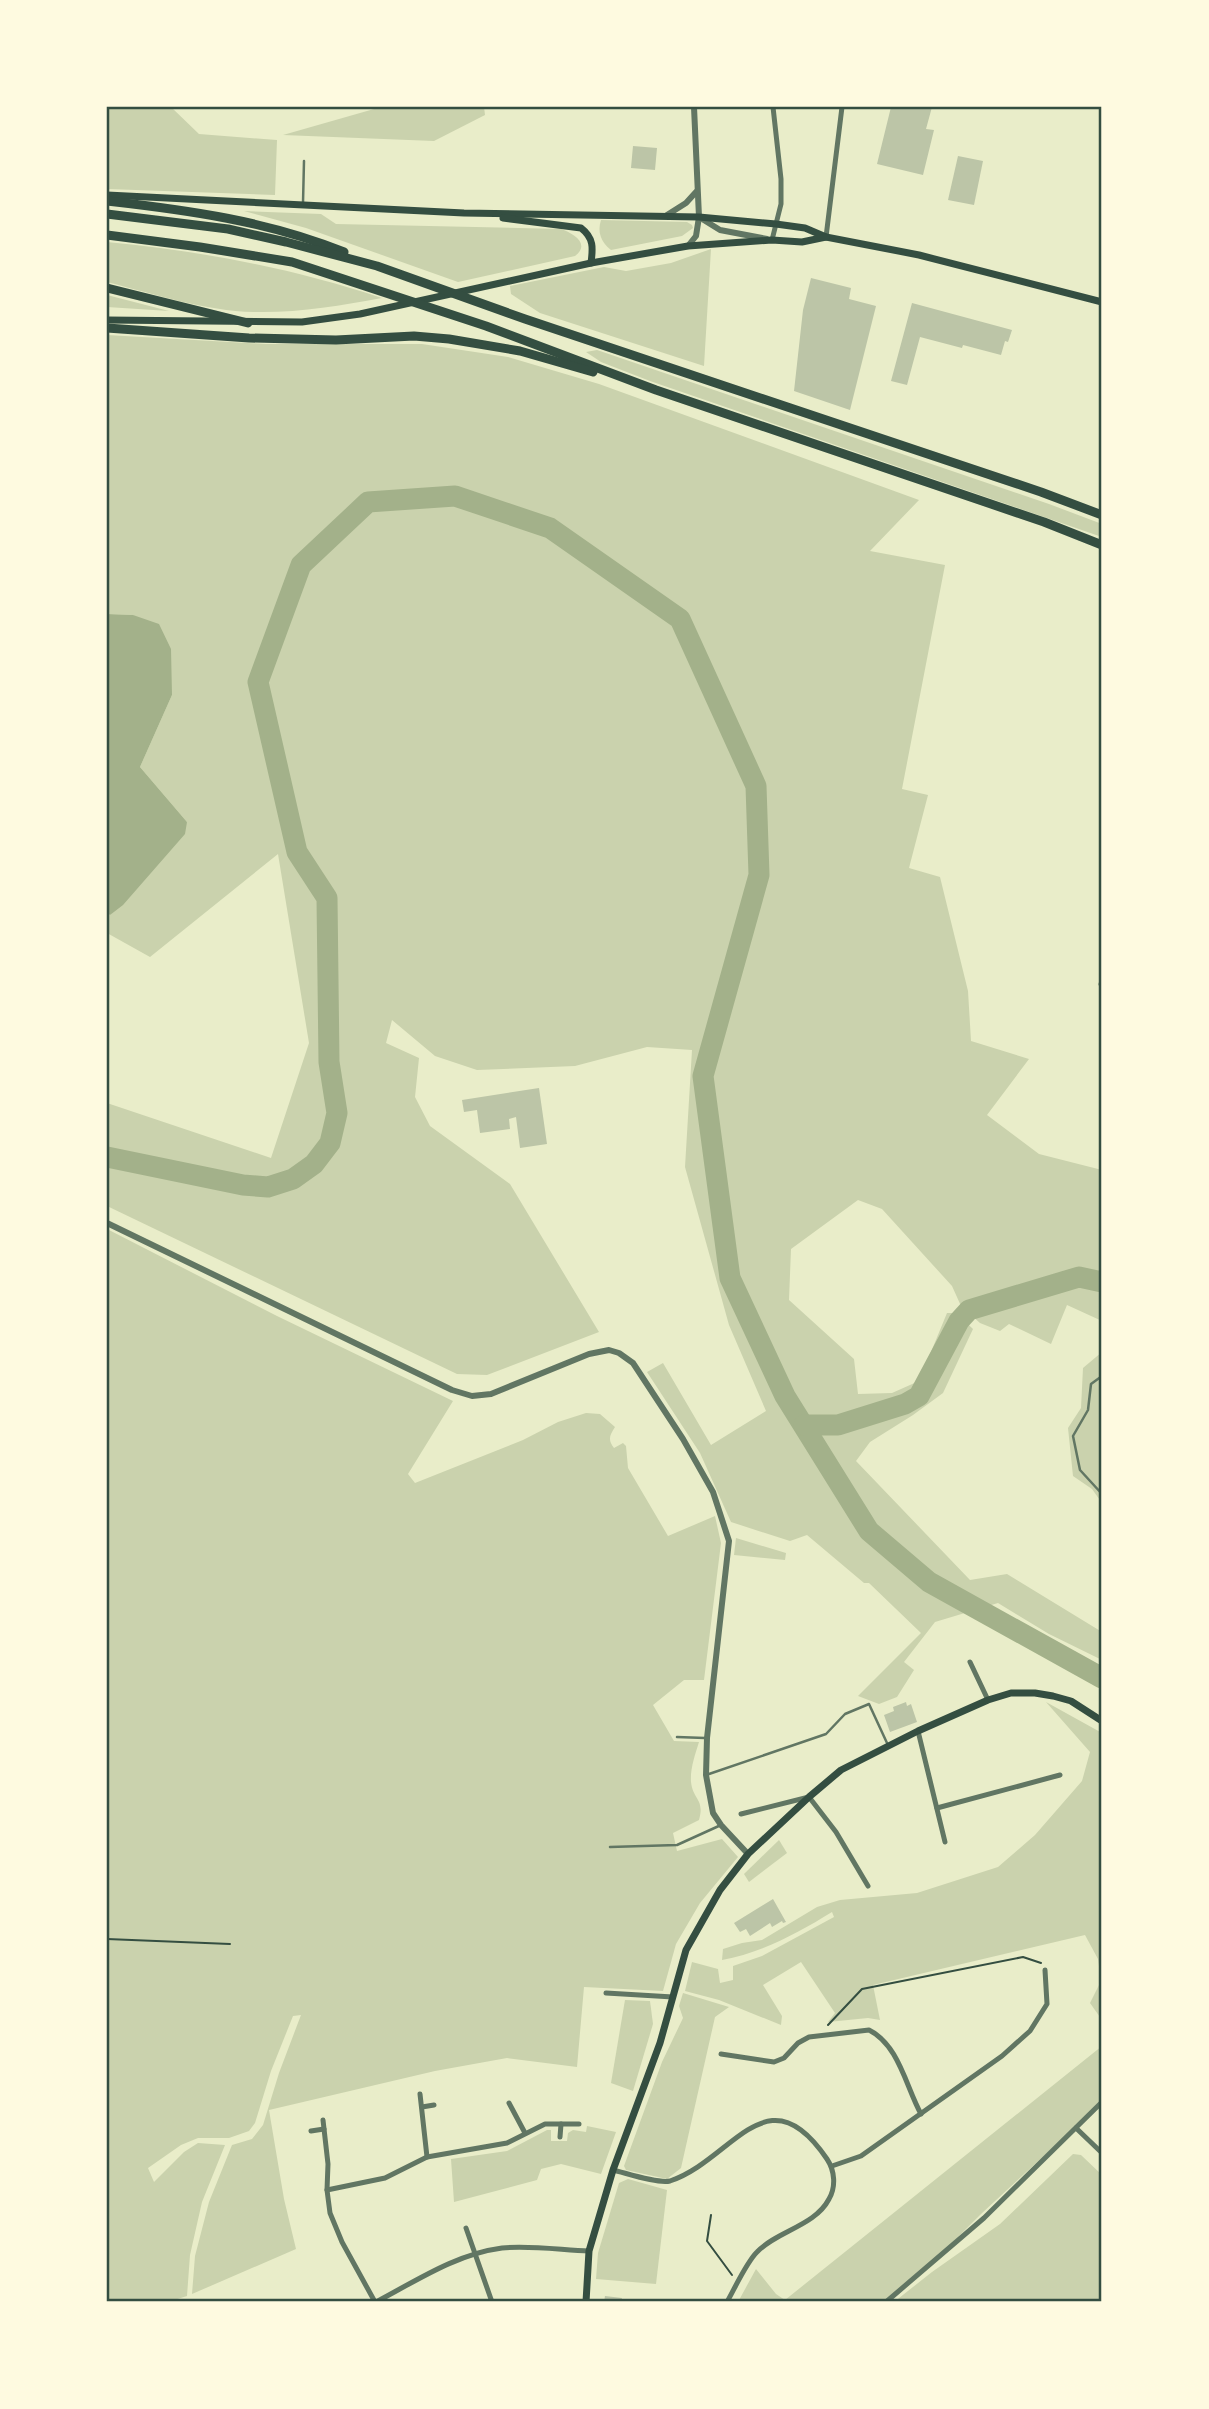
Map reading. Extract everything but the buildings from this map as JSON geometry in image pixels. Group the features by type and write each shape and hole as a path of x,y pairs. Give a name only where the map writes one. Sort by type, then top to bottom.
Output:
{"highway":[{"path":"107,201 198,212 266,226 326,245 538,324 1041,492 1102,515"},
{"path":"107,214 228,229 377,265"},
{"path":"107,235 292,262 486,326 656,390 1044,522 1102,545"},
{"path":"107,288 248,323"},
{"path":"107,328 249,338 336,340 414,336 449,339 520,351 656,390"}],"main road":[{"path":"107,195 464,213 699,217 776,224 805,228 825,237 919,255 1102,302"},
{"path":"464,213 581,228 588,233 592,241 591,263"},
{"path":"107,320 302,322 360,314 556,270 688,246 772,240 802,242 825,237"},
{"path":"586,2302 589,2252 613,2170 660,2043 682,1960 700,1923 748,1854 841,1770 888,1745 988,1700 1011,1693 1044,1694 1071,1702 1102,1721"}],"street":[{"path":"688,246 696,236 699,217 694,107"},
{"path":"699,217 720,230 772,240 781,204 781,178 773,107"},
{"path":"825,237 842,107"},
{"path":"665,216 686,203 697,190"},
{"path":"107,1223 440,1384 472,1396 501,1391 589,1354 609,1350 619,1353 639,1371 684,1440 713,1492 729,1541 707,1738 706,1775 713,1813 748,1854"},
{"path":"970,1662 988,1700"},
{"path":"918,1731 945,1842"},
{"path":"937,1808 1060,1775"},
{"path":"741,1814 808,1797 836,1832 868,1886"},
{"path":"832,2166 861,2156 1002,2056 1030,2031 1046,2004 1045,1967"},
{"path":"606,1993 674,1994"},
{"path":"721,2054 774,2062 784,2058 799,2043 820,2034 863,2029 877,2035 895,2056 921,2114"},
{"path":"420,2094 427,2157"},
{"path":"886,2302 984,2218 1102,2103"},
{"path":"509,2104 524,2133"},
{"path":"422,2107 434,2105"},
{"path":"323,2120 330,2213 342,2242 376,2302 449,2263 475,2254 503,2248 589,2252"},
{"path":"613,2170 666,2182 686,2174 764,2121 780,2120 797,2126 813,2139 832,2166 835,2183 830,2199 820,2212 757,2252 727,2302"},
{"path":"327,2190 385,2178 427,2157 506,2143 545,2124 579,2124"},
{"path":"560,2137 561,2124"},
{"path":"1076,2127 1102,2154"},
{"path":"311,2131 324,2130"},
{"path":"466,2228 492,2302"}],"lane":[{"path":"303,205 304,160"},
{"path":"1102,1376 1091,1384 1088,1410 1073,1436 1080,1470 1102,1494"},
{"path":"706,1775 826,1734 845,1714 869,1704 888,1745"},
{"path":"677,1737 707,1738"},
{"path":"610,1847 677,1845 721,1825"}],"path":[{"path":"107,1939 230,1944"},
{"path":"820,2034 862,1989 1023,1957 1045,1967"},
{"path":"710,2216 706,2241 738,2283"}],"shaded area":[{"path":"107,107 171,107 199,134 277,140 275,195 107,189"},
{"path":"381,107 484,107 485,115 434,141 283,135"},
{"path":"244,211 321,214 336,224 561,229 575,236 581,247 575,256 458,282 306,228"},
{"path":"601,220 687,222 693,228 682,236 611,250 601,236"},
{"path":"107,242 246,262 382,298 270,312 236,311 198,305 107,282"},
{"path":"711,249 704,366 540,313 511,294 510,286 604,267 626,271 671,263"},
{"path":"107,295 169,311 107,307"},
{"path":"107,335 266,344 422,344 508,357 599,384 919,500 870,551 945,565 902,789 928,795 909,868 940,877 968,991 971,1041 1029,1059 987,1115 1039,1154 1102,1170 1102,1321 1067,1305 1051,1344 1009,1324 1000,1331 980,1323 961,1306 952,1286 882,1209 858,1200 791,1249 789,1300 854,1359 858,1394 892,1393 919,1381 947,1313 956,1313 973,1329 943,1393 870,1442 856,1461 970,1580 1007,1574 1102,1632 1102,1660 1049,1634 998,1603 935,1622 904,1662 914,1670 897,1697 879,1704 858,1696 921,1633 869,1583 864,1583 807,1535 790,1541 731,1522 700,1453 647,1372 663,1363 711,1445 766,1411 729,1325 685,1167 692,1050 647,1047 575,1066 477,1070 435,1056 392,1020 386,1043 419,1058 415,1097 430,1126 510,1184 599,1332 487,1375 457,1374 107,1206 107,1103 271,1158 309,1043 278,854 150,957 107,933 107,913 110,915 187,822 140,767 172,695 133,615 107,614"},
{"path":"597,350 1049,504 1102,524 1102,537 650,381 601,362 586,352"},
{"path":"107,614 133,615 159,624 171,649 172,695 140,767 187,822 185,834 123,905 110,915 107,913"},
{"path":"107,1229 277,1316 453,1401 408,1474 415,1483 523,1440 558,1422 586,1413 600,1414 615,1427 610,1438 614,1448 623,1443 626,1446 628,1468 668,1536 715,1516 721,1543 704,1680 684,1680 653,1705 674,1741 699,1742 691,1777 692,1788 701,1808 699,1820 673,1833 677,1851 722,1839 738,1857 700,1903 676,1944 663,1991 584,1987 577,2067 507,2058 435,2071 269,2110 284,2199 296,2249 192,2294 195,2256 209,2202 232,2145 252,2139 263,2125 301,2015 293,2016 271,2071 255,2123 249,2131 229,2138 198,2138 181,2145 148,2168 154,2182 184,2152 198,2143 225,2145 202,2202 190,2255 187,2296 168,2302 107,2302"},
{"path":"1102,1352 1102,1503 1092,1489 1073,1476 1068,1428 1081,1408 1083,1368"},
{"path":"736,1538 786,1553 785,1560 734,1555"},
{"path":"1046,1702 1102,1733 1102,2020 1090,2003 1101,1981 1098,1959 1085,1935 873,1985 880,2020 868,2018 828,2022 835,2013 801,1962 763,1985 782,2016 781,2025 719,2000 685,1991 692,1962 718,1969 720,1983 733,1980 733,1966 762,1956 834,1917 832,1912 779,1941 737,1957 722,1960 723,1949 762,1940 817,1907 840,1900 917,1893 998,1867 1035,1835 1082,1781 1090,1752"},
{"path":"779,1840 787,1853 749,1882 744,1874"},
{"path":"683,1993 729,2007 715,2017 681,2168 667,2179 626,2170 624,2166 662,2062 683,2018 679,2006"},
{"path":"625,2000 650,2001 653,2024 633,2091 611,2083"},
{"path":"1102,2046 1102,2102 928,2267 884,2302 738,2302 756,2269 776,2294 785,2300"},
{"path":"587,2126 616,2132 601,2174 561,2164 541,2169 537,2180 454,2202 451,2159 507,2151 547,2130 551,2130 551,2141 567,2141 568,2133 573,2130 586,2132"},
{"path":"1073,2154 1081,2155 1102,2175 1102,2302 894,2302 1000,2224"},
{"path":"628,2179 667,2190 656,2284 596,2279 598,2253 619,2183"}],"waterway":[{"path":"107,1157 243,1185 268,1187 293,1179 314,1164 330,1143 337,1113 329,1062 327,898 297,852 258,682 301,565 368,502 455,496 550,528 680,619 756,786 759,875 703,1076 730,1278 785,1396 869,1531 929,1582 1102,1678"},
{"path":"804,1425 838,1425 905,1404 919,1396 959,1321 969,1310 1079,1277 1102,1282"}]}
